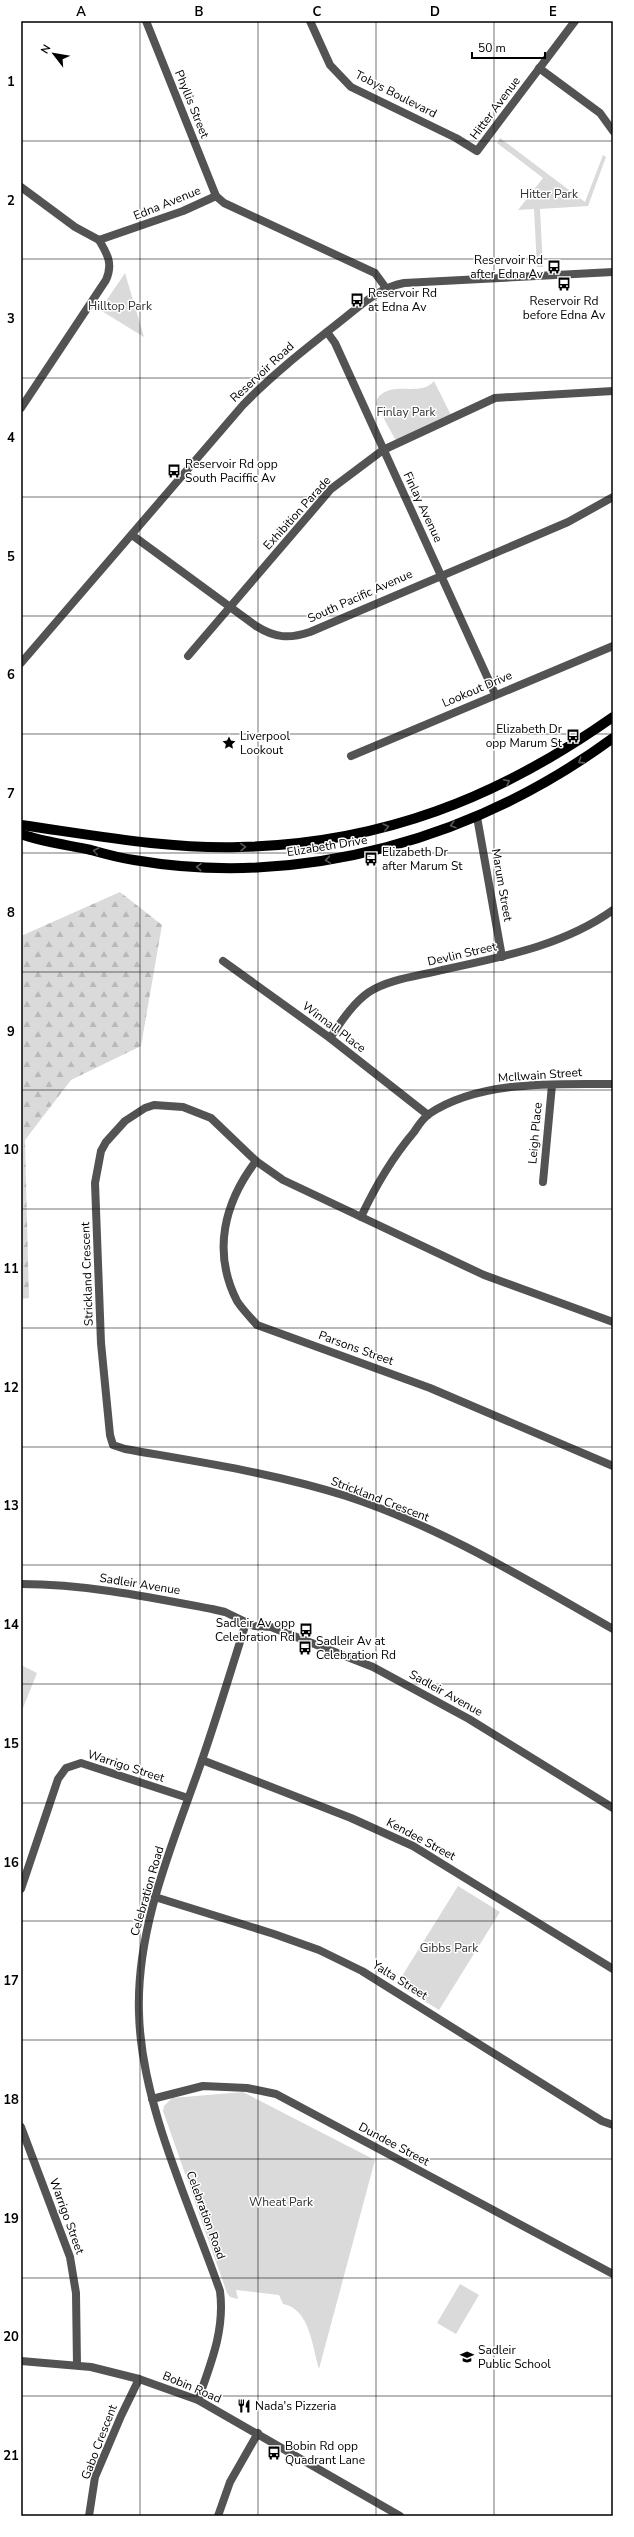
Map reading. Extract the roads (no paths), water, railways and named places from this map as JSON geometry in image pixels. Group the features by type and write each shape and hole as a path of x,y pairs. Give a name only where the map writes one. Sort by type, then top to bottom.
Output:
{"main road":[{"name":"Elizabeth Drive","path":"21,825 135,840 197,846 238,847 326,840 404,823 474,798 532,770 575,744 613,716"},
{"name":"Elizabeth Drive","path":"21,834 134,860 236,868 298,864 376,851 477,817 533,791 586,758 613,738"}],"street":[{"name":"Phyllis Street","path":"146,21 216,196"},
{"name":"Tobys Boulevard","path":"310,21 330,65 351,87 456,138 477,151"},
{"name":"Hitter Avenue","path":"477,151 572,22"},
{"path":"539,68 600,113 613,131"},
{"path":"21,408 106,280 110,266 109,260 99,240 75,227 22,191"},
{"name":"Edna Avenue","path":"99,240 183,211 216,196 224,203 375,273 386,288"},
{"name":"Reservoir Road","path":"21,663 243,405 269,378 373,295 386,288 404,283 613,272"},
{"name":"Finlay Avenue","path":"327,332 335,343 495,694"},
{"name":"Exhibition Parade","path":"188,656 331,489 383,450 495,398 613,391"},
{"name":"South Pacific Avenue","path":"132,535 230,608 265,632 275,636 296,636 568,522 613,497"},
{"name":"Lookout Drive","path":"352,756 495,694 613,646"},
{"name":"Marum Street","path":"477,817 502,957"},
{"name":"Devlin Street","path":"330,1038 350,1010 370,992 396,981 502,957 565,938 591,925 613,910"},
{"name":"Winnall Place","path":"223,961 330,1038 428,1114"},
{"name":"McIlwain Street","path":"360,1217 395,1155 428,1114 472,1094 503,1087 613,1084"},
{"name":"Leigh Place","path":"543,1182 552,1086"},
{"name":"Strickland Crescent","path":"613,1322 484,1275 283,1180 256,1161 211,1118 194,1110 164,1104 145,1108 125,1121 114,1131 101,1151 95,1183 101,1343 110,1436 113,1445 124,1449 213,1464 288,1480 347,1497 470,1547 613,1629"},
{"name":"Parsons Street","path":"256,1161 242,1179 224,1226 224,1264 238,1302 256,1325 430,1388 613,1466"},
{"name":"Sadleir Avenue","path":"21,1584 51,1584 124,1593 225,1612 246,1623 270,1627 373,1667 469,1719 613,1808"},
{"name":"Celebration Road","path":"198,2400 217,2344 223,2312 220,2290 152,2099 144,2059 139,2014 139,1975 155,1897 202,1760 246,1623"},
{"name":"Kendee Street","path":"202,1760 351,1818 413,1846 613,1969"},
{"name":"Warrigo Street","path":"21,1888 58,1779 61,1773 71,1765 86,1764 188,1798"},
{"name":"Yalta Street","path":"155,1897 274,1934 319,1950 362,1971 602,2121 613,2125"},
{"name":"Dundee Street","path":"152,2099 203,2086 247,2088 276,2094 613,2274"},
{"name":"Warrigo Street","path":"21,2128 70,2257 76,2293 77,2365"},
{"name":"Bobin Road","path":"21,2361 77,2365 140,2379 198,2400 258,2433 400,2516"},
{"name":"Gabo Crescent","path":"89,2516 95,2477 121,2416 140,2379"},
{"path":"218,2516 230,2482 258,2433"}],"place":[{"name":"Reservoir Rd after Edna Av","path":"554,267"},
{"name":"Reservoir Rd before Edna Av","path":"564,284"},
{"name":"Reservoir Rd at Edna Av","path":"357,300"},
{"name":"Reservoir Rd opp South Paciffic Av","path":"174,471"},
{"name":"Elizabeth Dr opp Marum St","path":"573,736"},
{"name":"Liverpool Lookout","path":"229,743"},
{"name":"Elizabeth Dr after Marum St","path":"371,859"},
{"name":"Sadleir Av opp Celebration Rd","path":"306,1630"},
{"name":"Sadleir Av at Celebration Rd","path":"305,1648"},
{"name":"Sadleir Public School","path":"467,2357"},
{"name":"Nada's Pizzeria","path":"244,2406"},
{"name":"Bobin Rd opp Quadrant Lane","path":"274,2453"}],"park label":[{"name":"Hitter Park","path":"549,194"},
{"name":"Hilltop Park","path":"120,306"},
{"name":"Finlay Park","path":"406,412"},
{"name":"Gibbs Park","path":"449,1948"},
{"name":"Wheat Park","path":"281,2202"}]}
